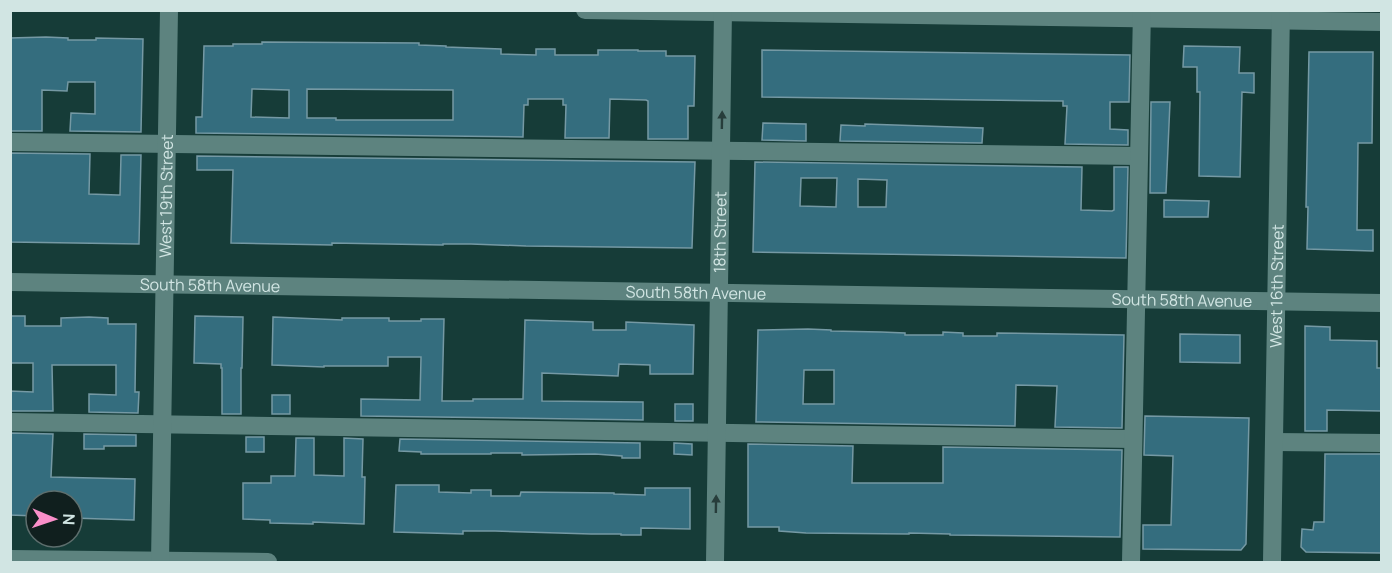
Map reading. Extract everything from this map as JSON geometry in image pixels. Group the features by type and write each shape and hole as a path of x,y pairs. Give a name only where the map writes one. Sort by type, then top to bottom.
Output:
{"street":[{"name":"West 19th Street","path":"160,562 169,10"},
{"path":"585,10 1281,15 1382,22"},
{"name":"18th Street","path":"715,562 723,11"},
{"path":"1131,562 1142,14"},
{"name":"West 16th Street","path":"1272,562 1281,15"},
{"path":"10,142 1139,156"},
{"name":"South 58th Avenue","path":"10,282 1381,303"},
{"path":"1381,303 1382,287"},
{"path":"10,422 1133,440"},
{"path":"1274,442 1382,443"},
{"path":"10,559 268,562"}],"building":[{"path":"10,38 68,38 68,40 143,39 141,132 70,131 71,113 95,114 95,82 68,82 67,91 42,90 42,131 10,131"},
{"path":"262,42 419,43 419,45 446,47 501,49 501,54 536,55 536,49 555,49 555,55 598,55 598,50 638,50 666,51 666,56 695,56 694,106 688,106 688,139 648,139 648,101 610,99 609,138 565,138 566,105 563,105 563,99 528,99 528,105 524,105 523,137 196,133 196,117 202,117 204,46 262,44","holes":["252,89 289,90 289,118 251,117","307,89 453,90 453,120 307,118"]},
{"path":"1184,46 1240,47 1239,73 1254,73 1254,93 1242,92 1240,177 1199,176 1200,92 1197,92 1197,67 1183,67"},
{"path":"762,50 1130,55 1129,102 1110,102 1110,129 1128,130 1128,145 1065,144 1067,106 1063,106 1063,101 762,97"},
{"path":"1309,52 1373,52 1372,143 1358,143 1357,230 1373,230 1373,251 1307,249"},
{"path":"1151,102 1170,102 1166,193 1150,193"},
{"path":"763,123 806,124 806,141 762,140"},
{"path":"865,124 983,128 982,143 840,141 841,125 865,126"},
{"path":"10,153 90,154 89,194 118,195 120,195 121,155 141,155 139,244 10,242"},
{"path":"197,156 695,162 692,248 231,243 233,170 197,170"},
{"path":"755,162 1082,167 1081,210 1112,211 1114,210 1114,167 1128,167 1126,258 753,252","holes":["801,178 837,178 836,207 800,206","858,179 887,180 886,207 858,207"]},
{"path":"1164,200 1209,201 1208,217 1164,217"},
{"path":"10,316 25,316 25,326 61,326 61,318 89,317 108,318 108,324 136,324 135,392 139,392 138,413 89,412 89,394 116,395 116,365 52,365 53,411 10,411 10,391 33,392 33,363 10,363"},
{"path":"195,316 243,317 241,414 222,414 221,364 194,363"},
{"path":"273,317 342,320 342,318 389,318 389,321 444,319 442,401 523,399 525,320 593,322 593,330 626,330 626,322 694,325 693,374 650,374 650,365 619,364 618,376 542,373 542,401 643,402 643,420 361,416 361,399 420,400 421,357 388,357 388,366 272,365"},
{"path":"1305,326 1330,327 1330,340 1377,341 1377,368 1382,368 1382,411 1327,410 1327,431 1305,431"},
{"path":"808,329 905,333 905,335 943,335 943,332 963,333 963,336 997,336 997,333 1124,335 1122,428 1055,427 1057,386 1016,385 1015,426 756,422 758,330","holes":["804,370 834,370 834,404 803,404"]},
{"path":"1180,334 1240,335 1240,363 1180,362"},
{"path":"272,395 290,395 290,414 272,414"},
{"path":"675,404 693,404 693,421 675,421"},
{"path":"1145,416 1249,418 1246,544 1241,550 1143,549 1143,525 1171,525 1173,456 1144,455"},
{"path":"10,433 53,434 51,477 135,479 134,520 84,518 84,489 24,489 24,516 10,515"},
{"path":"84,434 136,435 136,446 104,446 104,449 84,449"},
{"path":"246,437 264,437 264,452 246,452"},
{"path":"296,438 314,438 314,475 344,476 344,438 363,439 364,524 270,523 270,520 243,519 243,483 271,483 271,476 295,476"},
{"path":"400,439 640,443 640,458 595,454 421,454 421,452 399,451"},
{"path":"674,443 692,444 692,455 674,454"},
{"path":"748,444 853,446 852,483 943,483 943,447 1122,450 1120,537 806,533 779,531 779,527 748,527"},
{"path":"1325,454 1382,454 1382,553 1306,552 1301,547 1302,529 1313,530 1314,522 1324,522"},
{"path":"396,485 439,485 439,492 471,493 471,490 491,490 491,496 520,496 521,492 645,495 645,488 690,488 690,529 641,528 641,535 495,531 463,531 463,534 394,532"}]}
